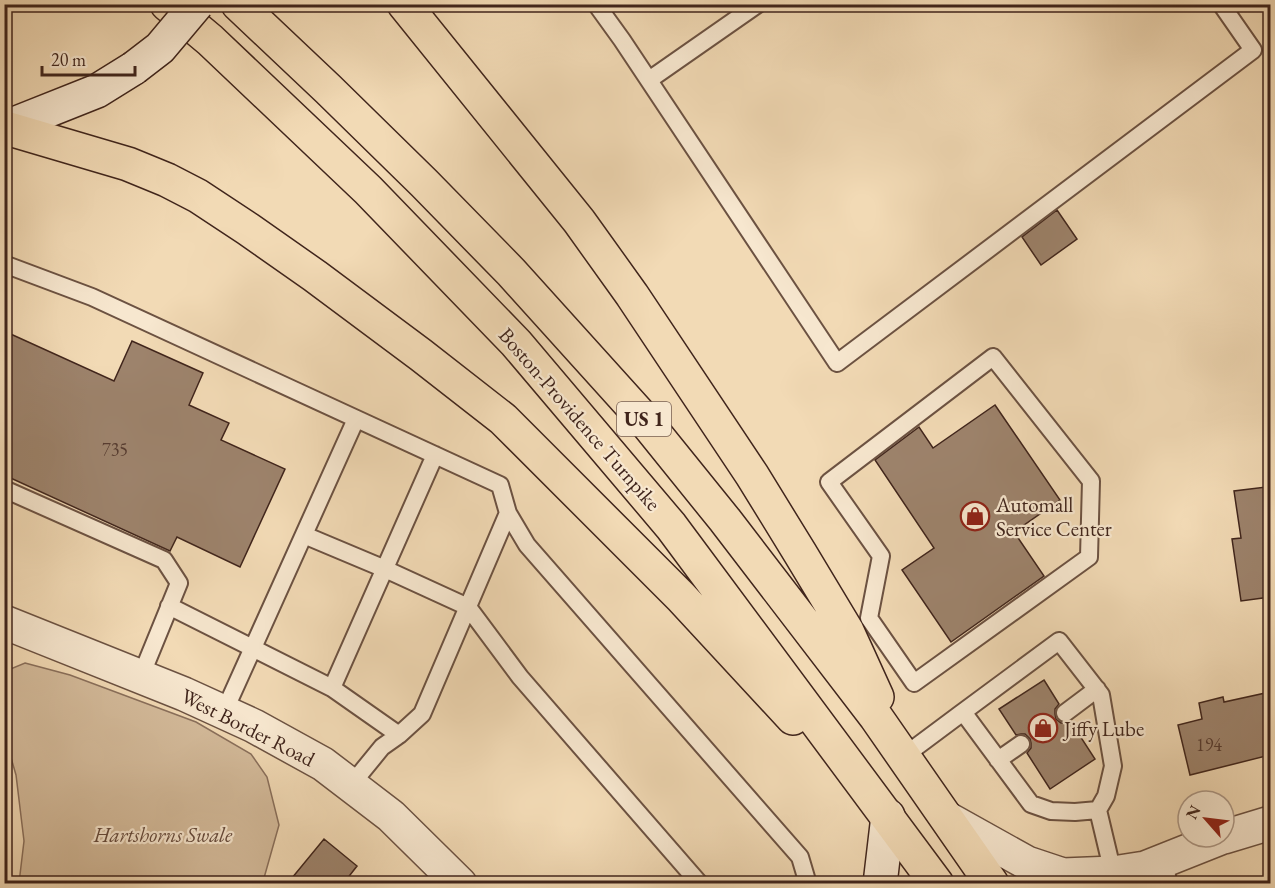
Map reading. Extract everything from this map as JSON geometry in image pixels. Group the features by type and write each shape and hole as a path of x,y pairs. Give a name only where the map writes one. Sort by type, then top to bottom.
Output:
{"main road":[{"name":"Boston-Providence Turnpike","path":"167,4 210,40 368,190 516,343 671,526 937,884"},
{"name":"US 1","path":"238,4 432,191 511,272 641,416 725,519 876,717 992,884"},
{"path":"404,4 579,221 632,295 752,475 858,625 903,756"},
{"path":"5,128 128,164 198,196 315,276 421,355 503,419 681,597 765,689 888,816"}],"street":[{"path":"5,128 97,91 134,68 160,48 196,4"},
{"name":"West Border Road","path":"4,622 184,694 254,726 323,764 391,816 460,884"},
{"path":"880,884 888,816"},
{"path":"948,819 1027,863 1063,875 1113,873 1145,868 1167,872 1204,849"},
{"path":"1236,833 1270,823"}],"lane":[{"path":"596,4 837,363 1253,50 1221,4"},
{"path":"649,80 758,4"},
{"path":"4,264 92,297 500,485 508,513 527,545 800,857 808,884"},
{"path":"993,357 1091,481 1089,557 914,683 858,625 881,556 829,482 993,357"},
{"path":"224,712 356,418"},
{"path":"332,688 435,455"},
{"path":"4,489 164,560 178,583 141,676"},
{"path":"351,785 382,747 422,714 508,513"},
{"path":"304,535 468,607 520,677 700,884"},
{"path":"169,606 332,688 399,735"},
{"path":"903,756 1059,641 1101,695 1113,766 1106,796 1098,810 1113,873"},
{"path":"1065,712 1096,690"},
{"path":"963,712 1031,804 1051,811 1098,810"},
{"path":"998,760 1021,744"}],"green space":[{"name":"Hartshorns Swale","path":"25,663 70,675 196,722 251,754 267,777 279,825 264,878 266,883 19,883 24,841 16,775 5,737 5,683 8,670"}],"building":[{"path":"1057,210 1077,239 1041,265 1022,237"},
{"path":"4,331 114,381 132,341 203,373 189,405 229,423 221,440 285,469 240,567 177,537 170,551 4,475"},
{"name":"Automall Service Center","path":"995,405 1060,500 1014,532 1044,576 951,642 902,570 934,548 875,460 919,427 933,448"},
{"path":"1266,487 1270,516 1270,597 1241,601 1232,539 1241,538 1234,491"},
{"name":"Jiffy Lube","path":"1044,680 1059,704 1055,709 1056,719 1061,723 1071,722 1095,759 1050,789 1027,753 1031,748 1030,739 1025,734 1016,735 999,709"},
{"path":"1270,692 1270,755 1190,775 1178,725 1202,719 1199,703 1223,697 1224,702"},
{"path":"324,839 357,866 343,884 287,884"}],"place":[{"name":"Automall Service Center","path":"975,516"},
{"name":"Jiffy Lube","path":"1043,728"}]}
